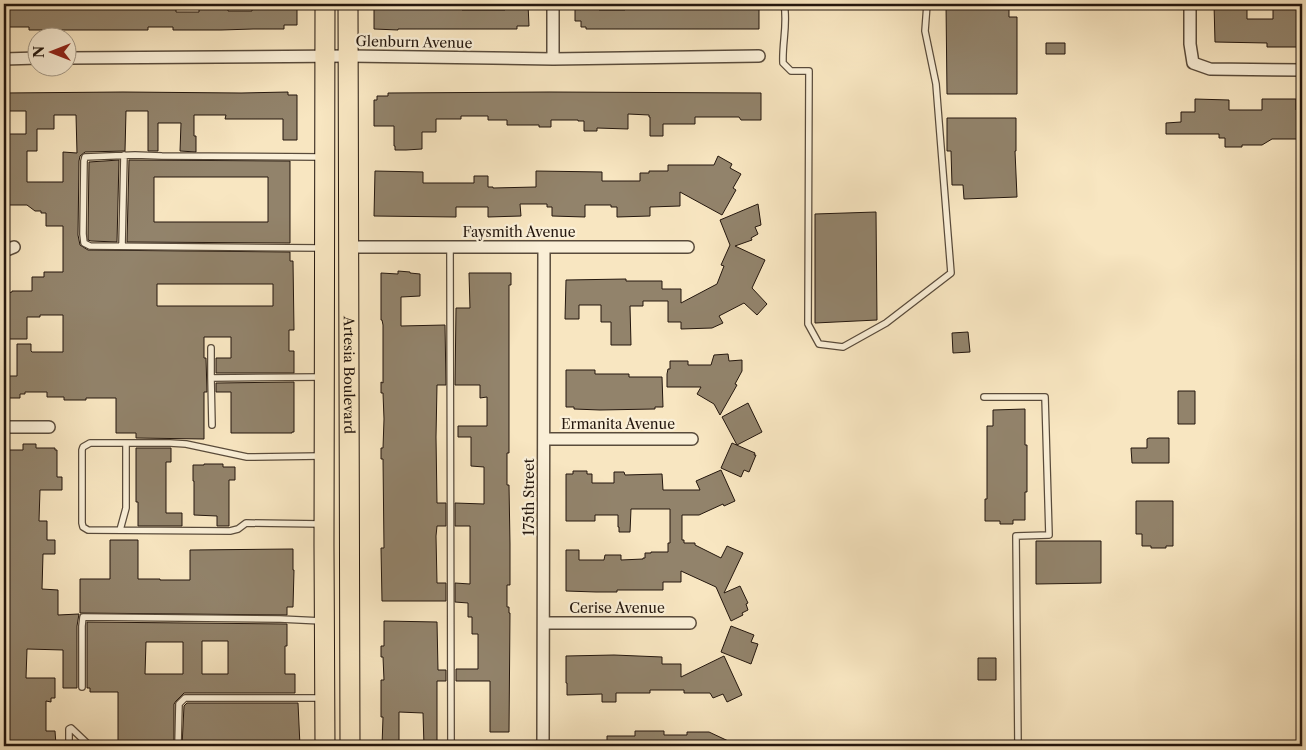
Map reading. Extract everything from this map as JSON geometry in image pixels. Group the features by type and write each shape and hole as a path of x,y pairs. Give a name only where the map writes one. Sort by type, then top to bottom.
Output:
{"main road":[{"name":"Artesia Boulevard","path":"325,4 325,746"},
{"name":"Artesia Boulevard","path":"348,4 350,746"}],"street":[{"path":"553,4 553,59"},
{"path":"1190,4 1190,44 1193,63 1210,69 1302,70"},
{"name":"Glenburn Avenue","path":"78,58 348,56 553,59 759,56"},
{"path":"4,59 28,58"},
{"name":"Faysmith Avenue","path":"349,247 688,247"},
{"name":"175th Street","path":"543,746 544,247"},
{"path":"4,427 49,428"},
{"name":"Ermanita Avenue","path":"544,439 692,440"},
{"name":"Cerise Avenue","path":"544,623 690,623"}],"lane":[{"path":"784,4 783,63 791,71 809,71 808,324 819,344 843,347 886,323 951,273 936,84 925,31 927,4"},
{"path":"324,157 124,155 85,157 83,234 84,243 90,246 324,248"},
{"path":"122,246 124,155"},
{"path":"450,247 451,746"},
{"path":"211,348 212,425"},
{"path":"212,378 324,377"},
{"path":"984,397 1045,397 1049,535 1016,536 1018,746"},
{"path":"120,530 126,508 126,442"},
{"path":"324,456 247,457 186,444 170,443 90,443 82,450 82,523 83,527 88,530 230,531 238,529 246,523 324,524"},
{"path":"82,687 83,617 324,621"},
{"path":"178,746 179,704 185,698 325,698"},
{"path":"69,746 69,731 71,728 90,746"}],"building":[{"path":"23,4 114,4 117,9 134,8 134,4 176,4 176,12 199,12 199,4 228,4 228,11 252,11 252,4 297,4 297,25 284,25 284,29 221,30 173,30 173,27 148,27 148,30 78,30 78,28 4,27 4,11 7,11 7,9 23,9"},
{"path":"374,4 461,4 462,10 505,10 505,5 528,4 529,26 517,26 517,29 374,29"},
{"path":"575,4 598,4 599,10 625,10 625,5 759,4 759,29 586,29 586,27 581,27 581,21 575,21"},
{"path":"946,4 1009,4 1009,17 1017,17 1017,94 947,94"},
{"path":"1214,4 1247,4 1247,19 1273,19 1273,4 1302,4 1302,47 1267,47 1267,43 1215,42"},
{"path":"1046,43 1065,43 1065,54 1046,54"},
{"path":"288,92 288,95 297,95 297,140 283,140 283,119 225,119 226,115 194,115 196,152 180,151 181,123 158,123 158,151 148,151 148,111 126,111 125,151 85,152 80,156 78,235 80,245 88,250 290,252 290,261 293,261 294,330 289,330 289,351 294,351 294,373 216,373 216,358 231,358 231,337 204,337 207,392 204,392 204,439 136,438 136,433 116,433 116,398 64,400 64,397 47,397 47,392 25,392 25,394 20,394 20,398 4,398 4,376 17,376 17,344 31,344 32,352 63,352 63,315 27,317 27,339 4,339 4,294 12,291 32,291 32,277 44,277 44,272 63,272 63,226 46,226 46,213 35,211 27,205 4,205 4,134 26,134 26,111 4,111 4,93","holes":["54,115 76,115 77,153 63,152 63,182 27,182 27,151 37,151 37,129 54,129","157,284 273,284 273,306 157,306"]},
{"path":"388,93 761,93 761,120 741,120 739,117 695,117 695,124 663,124 663,136 650,136 649,115 628,114 628,129 597,128 597,131 584,131 584,121 578,120 551,120 551,127 539,127 539,125 507,125 507,120 488,120 488,116 461,116 461,119 436,119 436,132 422,132 422,149 406,150 395,150 394,126 374,126 374,100 377,100 377,96 388,96"},
{"path":"1195,99 1229,100 1229,110 1262,110 1262,99 1296,99 1296,110 1302,110 1302,139 1272,139 1262,145 1225,147 1225,138 1219,138 1219,134 1166,134 1166,123 1181,122 1181,112 1195,112"},
{"path":"947,118 1016,118 1017,197 964,199 963,185 952,185 951,151 947,151"},
{"path":"718,156 732,164 730,168 741,174 733,188 736,190 722,215 680,192 680,206 650,207 650,216 617,217 617,207 611,207 611,205 585,205 585,217 552,216 552,207 547,207 547,204 520,204 521,216 488,217 488,207 456,207 456,217 374,216 375,171 423,172 423,183 474,183 474,176 488,176 488,187 536,187 536,171 602,172 602,181 640,181 640,173 668,171 668,165 714,165"},
{"path":"119,160 117,242 88,240 89,162"},
{"path":"129,160 290,161 290,243 127,242","holes":["154,177 268,177 268,222 154,222"]},
{"path":"758,204 761,225 755,227 758,234 751,238 752,240 735,246 765,260 752,288 767,304 757,315 744,303 719,316 723,323 712,328 681,329 681,322 668,322 668,301 643,301 643,306 630,306 631,345 611,345 611,322 601,322 601,305 579,305 579,319 565,319 566,280 626,279 626,281 662,281 662,289 681,289 681,303 717,284 724,266 721,265 730,245 720,220"},
{"path":"876,212 877,320 815,323 815,214"},
{"path":"398,271 420,274 420,296 401,297 401,326 445,325 446,385 437,385 436,437 437,503 446,503 446,526 437,526 436,536 437,583 446,583 446,601 382,601 381,548 384,548 383,459 381,459 381,448 383,448 384,419 383,393 381,393 381,382 383,383 383,325 381,320 381,273 398,274"},
{"path":"469,273 511,273 511,285 509,285 509,453 507,453 510,544 510,585 507,585 507,607 509,607 510,613 509,732 490,732 490,681 456,681 456,669 478,669 478,634 472,634 472,617 468,617 468,603 455,602 455,583 470,584 470,526 455,526 455,503 484,504 484,467 471,466 471,437 458,437 458,426 487,426 487,397 480,398 480,385 455,385 456,308 470,308"},
{"path":"968,332 970,352 953,353 952,333"},
{"path":"728,354 729,361 742,360 742,371 735,384 737,385 720,415 714,404 697,394 701,387 667,387 670,361 688,361 688,365 711,365 714,355"},
{"path":"566,370 595,370 595,374 629,374 629,377 662,377 663,407 655,407 655,409 600,410 566,407"},
{"path":"294,382 294,432 231,433 231,392 216,392 216,383"},
{"path":"1178,391 1195,391 1195,424 1178,424"},
{"path":"748,403 762,432 737,445 722,417"},
{"path":"1025,409 1027,492 1025,492 1025,520 1013,520 1013,524 1000,524 1000,521 985,521 985,499 987,499 987,426 993,426 993,410"},
{"path":"1169,438 1169,463 1132,463 1131,448 1147,448 1147,439"},
{"path":"732,443 756,455 749,472 744,470 741,477 721,468"},
{"path":"23,444 36,444 36,448 55,448 57,450 57,477 62,477 62,490 40,490 39,521 47,521 47,540 55,540 55,554 43,554 42,589 58,590 58,615 79,614 77,626 77,688 63,688 63,650 27,649 26,678 55,678 55,698 51,698 51,702 46,701 46,731 55,731 56,745 6,746 7,715 4,715 4,454 6,454 6,450 23,450"},
{"path":"136,448 171,448 171,462 166,462 166,513 182,513 182,526 138,526"},
{"path":"223,464 223,467 235,467 235,480 229,480 229,526 217,526 217,516 194,515 193,465"},
{"path":"721,470 735,501 724,506 723,504 699,515 682,515 682,540 684,540 684,543 695,543 695,545 721,558 727,546 743,553 724,593 740,586 748,603 746,604 748,610 742,613 743,615 731,621 716,587 681,571 681,582 663,582 663,590 617,590 617,592 566,591 566,550 579,550 579,560 604,560 605,555 621,555 621,560 643,559 645,558 645,553 668,552 668,543 670,543 670,509 631,509 630,532 619,532 618,515 595,515 595,521 566,521 566,474 573,474 573,471 587,471 587,474 592,474 592,483 614,483 614,472 624,472 625,475 662,474 663,490 700,490 696,481"},
{"path":"1136,501 1173,501 1173,546 1151,548 1151,546 1142,546 1142,534 1136,534"},
{"path":"110,540 138,540 138,579 190,580 190,550 293,549 293,607 287,607 287,615 80,613 80,579 110,579"},
{"path":"1036,541 1101,541 1101,583 1036,584"},
{"path":"384,621 437,622 438,670 446,670 446,681 437,681 437,746 424,746 423,713 399,712 399,746 382,746 381,680 384,680 381,646 384,646"},
{"path":"87,622 287,624 285,674 295,674 295,693 184,693 174,704 174,746 122,746 118,742 118,692 90,692 90,688 87,688","holes":["202,641 228,641 228,674 202,674","146,642 183,642 183,674 145,674"]},
{"path":"731,626 754,635 751,642 758,644 751,664 721,652"},
{"path":"566,656 662,657 662,664 681,664 681,677 724,656 742,695 727,702 723,694 713,698 710,693 684,693 684,690 650,690 650,693 616,693 616,702 602,702 602,694 567,695"},
{"path":"978,658 996,658 996,680 978,680"},
{"path":"187,703 298,703 300,746 182,746 184,706"},
{"path":"635,731 664,731 664,735 687,735 687,732 709,732 739,746 607,746 607,736 635,736"}]}
